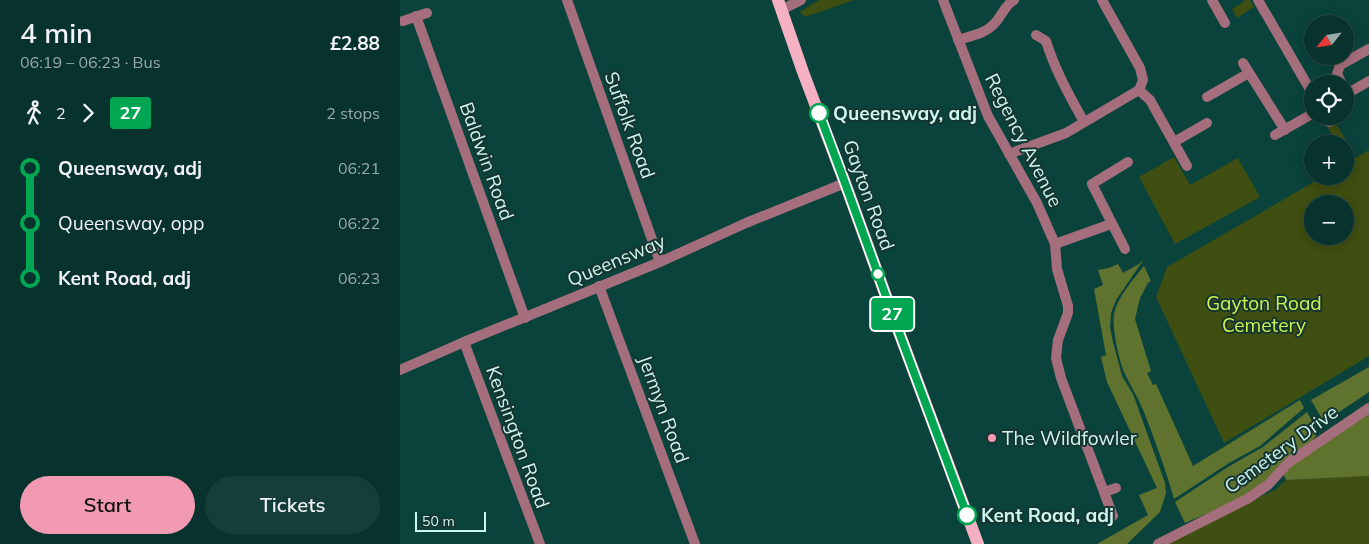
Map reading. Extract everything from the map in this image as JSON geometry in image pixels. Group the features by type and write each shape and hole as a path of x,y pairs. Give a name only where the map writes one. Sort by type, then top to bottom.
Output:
{"main road":[{"name":"Gayton Road","path":"779,5 978,544"}],"street":[{"name":"Suffolk Road","path":"567,0 660,262"},
{"path":"779,5 801,0"},
{"name":"Regency Avenue","path":"943,0 988,116 1037,203 1055,244 1057,269 1068,306 1068,313 1058,340 1056,358 1061,378 1113,516"},
{"path":"958,40 984,32 990,28 1005,7 1014,0"},
{"path":"1009,154 1060,136 1139,90 1142,80 1140,68 1102,0"},
{"path":"1212,0 1225,23"},
{"path":"1258,0 1304,79"},
{"path":"403,21 427,13"},
{"name":"Baldwin Road","path":"416,16 524,318"},
{"path":"1036,35 1046,41 1066,90 1084,122"},
{"path":"1338,75 1340,65 1369,48"},
{"path":"1243,63 1285,130"},
{"path":"1207,96 1249,73"},
{"path":"1354,89 1369,81"},
{"path":"1139,90 1150,100 1187,166"},
{"path":"1275,135 1304,119"},
{"path":"1174,142 1207,123"},
{"path":"1125,249 1092,184 1128,162"},
{"name":"Queensway","path":"400,370 845,183"},
{"path":"1055,244 1111,224"},
{"name":"Jermyn Road","path":"600,286 695,544"},
{"name":"Kensington Road","path":"464,342 540,544"},
{"name":"Cemetery Drive","path":"1158,544 1247,499 1268,485 1288,463 1369,408"},
{"path":"1104,492 1116,488"}],"green space":[{"path":"819,0 854,0 805,17 800,12"},
{"path":"1244,0 1250,0 1254,7 1237,18 1232,9 1244,2"},
{"path":"1337,125 1343,135 1332,135 1327,126"},
{"name":"Gayton Road Cemetery","path":"1369,150 1369,356 1224,443 1156,297 1167,267 1308,185 1354,185 1354,159"},
{"path":"1174,157 1190,185 1238,158 1260,197 1175,244 1139,177"},
{"path":"1144,259 1116,300 1111,313 1110,327 1122,376 1133,394 1165,483 1166,493 1160,512 1127,544 1097,544 1148,515 1139,495 1157,488 1107,382 1101,357 1106,355 1094,289 1103,285 1098,270 1118,264 1123,273"},
{"path":"1144,266 1151,281 1140,298 1135,319 1151,371 1147,373 1153,385 1156,384 1193,466 1300,400 1304,408 1260,446 1229,463 1174,499 1144,412 1123,368 1115,336 1114,314 1116,307 1126,288"},
{"path":"1369,367 1369,392 1324,422 1311,400"},
{"path":"1307,412 1317,430 1316,436 1311,442 1246,497 1185,523 1175,502 1228,467 1263,447"},
{"path":"1369,412 1369,476 1286,480 1283,473 1289,465"},
{"path":"1369,476 1369,544 1168,544 1275,490 1286,480"}],"bus line":[{"name":"27","path":"819,113 967,515"}],"place":[{"name":"Queensway, adj","path":"819,113"},
{"name":"The Wildfowler","path":"992,438"},
{"name":"Kent Road, adj","path":"967,515"}]}
